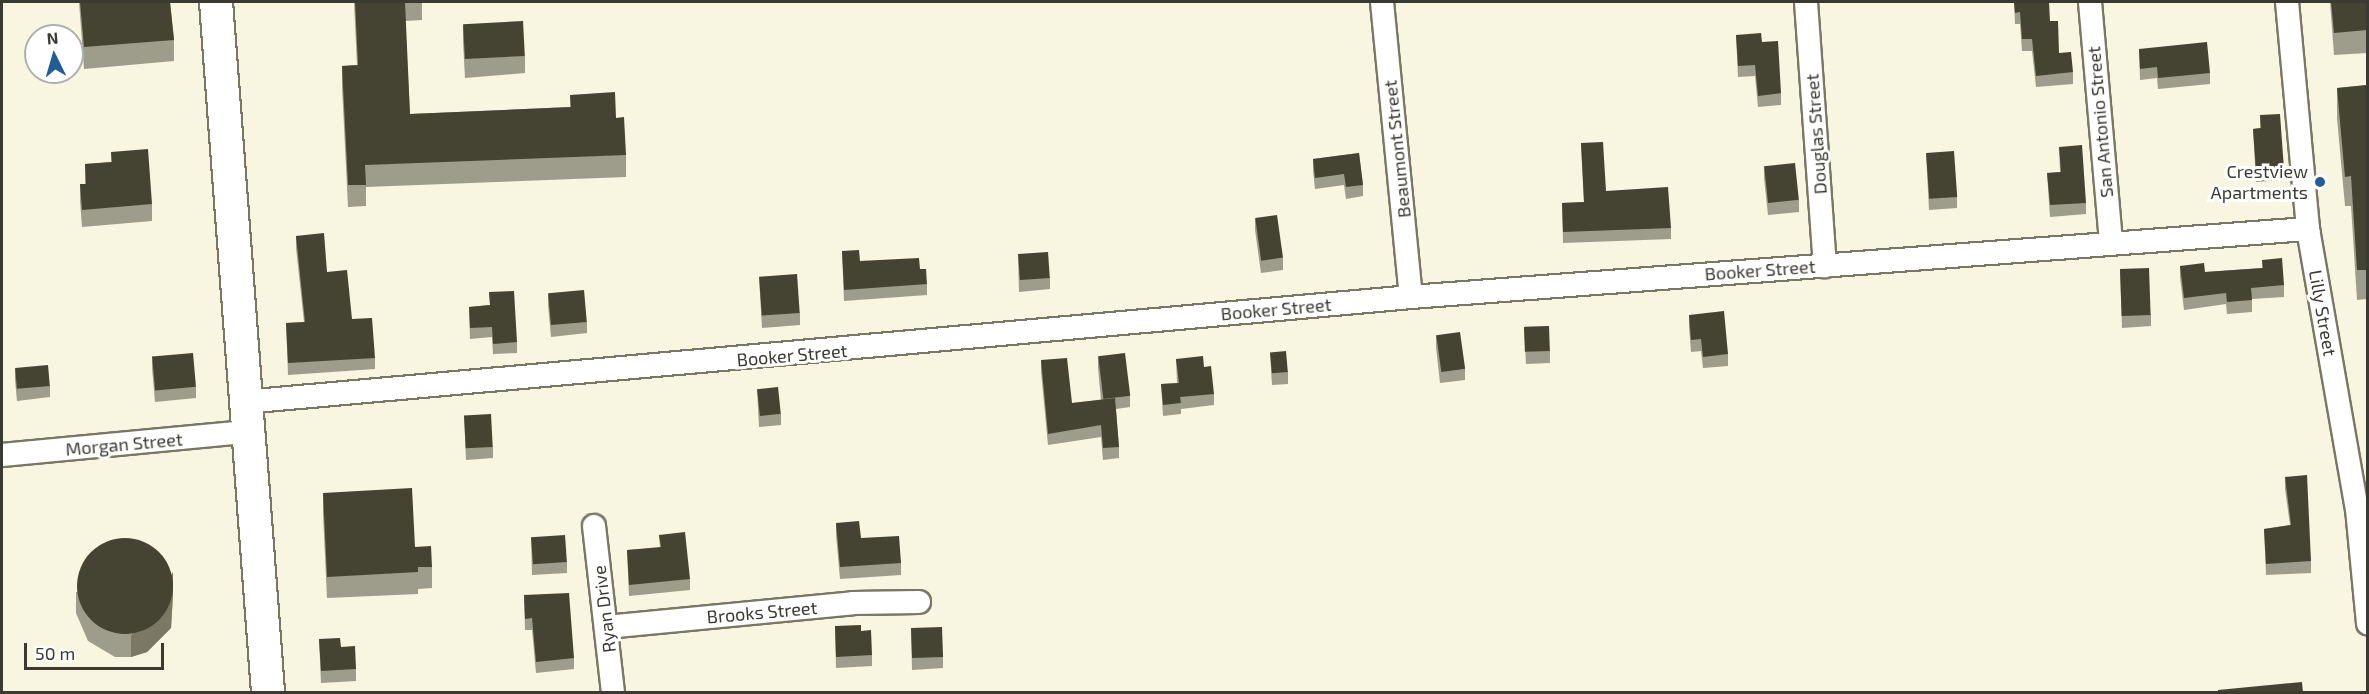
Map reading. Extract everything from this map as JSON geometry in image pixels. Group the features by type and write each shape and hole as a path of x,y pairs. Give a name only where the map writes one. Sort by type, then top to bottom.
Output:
{"street":[{"path":"216,2 245,417 268,693"},
{"name":"Beaumont Street","path":"1382,2 1411,297"},
{"name":"Douglas Street","path":"1806,2 1826,266"},
{"name":"San Antonio Street","path":"2090,2 2111,243"},
{"name":"Lilly Street","path":"2287,2 2308,229 2357,509 2367,623"},
{"name":"Booker Street","path":"245,417 1411,297 2308,229"},
{"name":"Morgan Street","path":"2,455 245,417"},
{"name":"Ryan Drive","path":"594,526 613,693"},
{"name":"Brooks Street","path":"606,627 853,603 919,602"}],"building":[{"path":"80,2 170,2 174,40 84,47 84,24 82,24"},
{"path":"355,2 405,2 410,114 571,107 570,95 615,92 616,118 624,117 626,155 365,165 366,185 348,185 342,66 358,65"},
{"path":"2014,2 2049,2 2050,21 2058,21 2059,53 2071,52 2073,72 2036,76 2032,39 2022,39 2020,12 2015,13"},
{"path":"2331,2 2367,2 2367,30 2334,33"},
{"path":"523,21 525,56 465,59 463,24"},
{"path":"1761,33 1762,42 1778,41 1781,93 1758,96 1755,65 1738,66 1736,35"},
{"path":"2207,42 2210,73 2158,78 2157,67 2140,69 2139,49"},
{"path":"2367,85 2367,270 2357,270 2351,176 2345,177 2337,88"},
{"path":"2280,114 2284,169 2256,171 2253,129 2261,128 2260,115"},
{"path":"1603,142 1606,191 1668,187 1671,228 1563,232 1562,203 1584,202 1581,143"},
{"path":"2082,145 2086,203 2050,205 2047,173 2061,172 2059,147"},
{"path":"148,149 152,204 82,210 80,184 86,184 85,164 112,162 111,152"},
{"path":"1954,151 1957,197 1929,199 1926,153"},
{"path":"1359,153 1363,185 1346,187 1344,174 1315,178 1313,159"},
{"path":"1795,163 1799,200 1768,203 1764,166"},
{"path":"1277,215 1283,258 1261,261 1255,218"},
{"path":"324,233 327,272 347,270 352,319 372,318 375,358 288,363 286,323 305,322 296,236"},
{"path":"859,250 860,261 919,258 920,269 926,269 927,284 844,290 842,251"},
{"path":"1048,252 1050,278 1020,280 1018,254"},
{"path":"2282,258 2284,285 2251,288 2252,300 2227,302 2226,293 2184,298 2180,266 2204,263 2205,272 2263,268 2262,260"},
{"path":"2149,268 2151,315 2122,316 2120,269"},
{"path":"797,274 800,313 762,316 759,277"},
{"path":"584,290 587,322 551,325 548,293"},
{"path":"514,291 517,342 493,344 492,327 470,328 469,307 490,305 489,292"},
{"path":"1724,311 1728,354 1703,357 1701,339 1691,340 1689,315"},
{"path":"1549,326 1550,351 1525,352 1524,327"},
{"path":"1460,332 1465,369 1441,372 1436,335"},
{"path":"1286,351 1288,372 1272,373 1270,352"},
{"path":"193,353 196,387 155,390 152,357"},
{"path":"1125,353 1130,396 1103,399 1098,356"},
{"path":"1203,356 1204,367 1211,366 1214,394 1180,397 1181,403 1163,405 1161,384 1179,383 1176,359"},
{"path":"1067,358 1072,403 1115,398 1119,447 1103,448 1101,425 1048,434 1041,360"},
{"path":"48,365 50,386 17,389 15,368"},
{"path":"778,387 781,414 760,416 757,389"},
{"path":"491,414 493,447 466,448 464,415"},
{"path":"2307,475 2311,561 2266,564 2264,529 2291,525 2285,477"},
{"path":"412,488 415,547 431,546 432,567 418,567 418,572 327,577 323,493"},
{"path":"859,521 861,538 899,536 901,563 840,567 836,523"},
{"path":"685,532 690,579 629,585 627,550 661,547 659,535"},
{"path":"565,535 567,562 533,564 531,537"},
{"path":"125,538 143,541 159,552 170,568 173,586 170,604 159,620 143,631 125,634 107,631 91,620 80,604 77,586 80,568 91,552 107,541"},
{"path":"569,593 574,658 536,662 532,618 525,619 524,595"},
{"path":"861,625 861,631 871,630 872,655 836,657 835,626"},
{"path":"942,627 943,657 912,658 911,628"},
{"path":"340,638 341,647 355,646 356,669 321,671 319,639"},
{"path":"2302,682 2303,693 2218,693 2218,690"}],"place":[{"name":"Crestview Apartments","path":"2320,182"}]}
